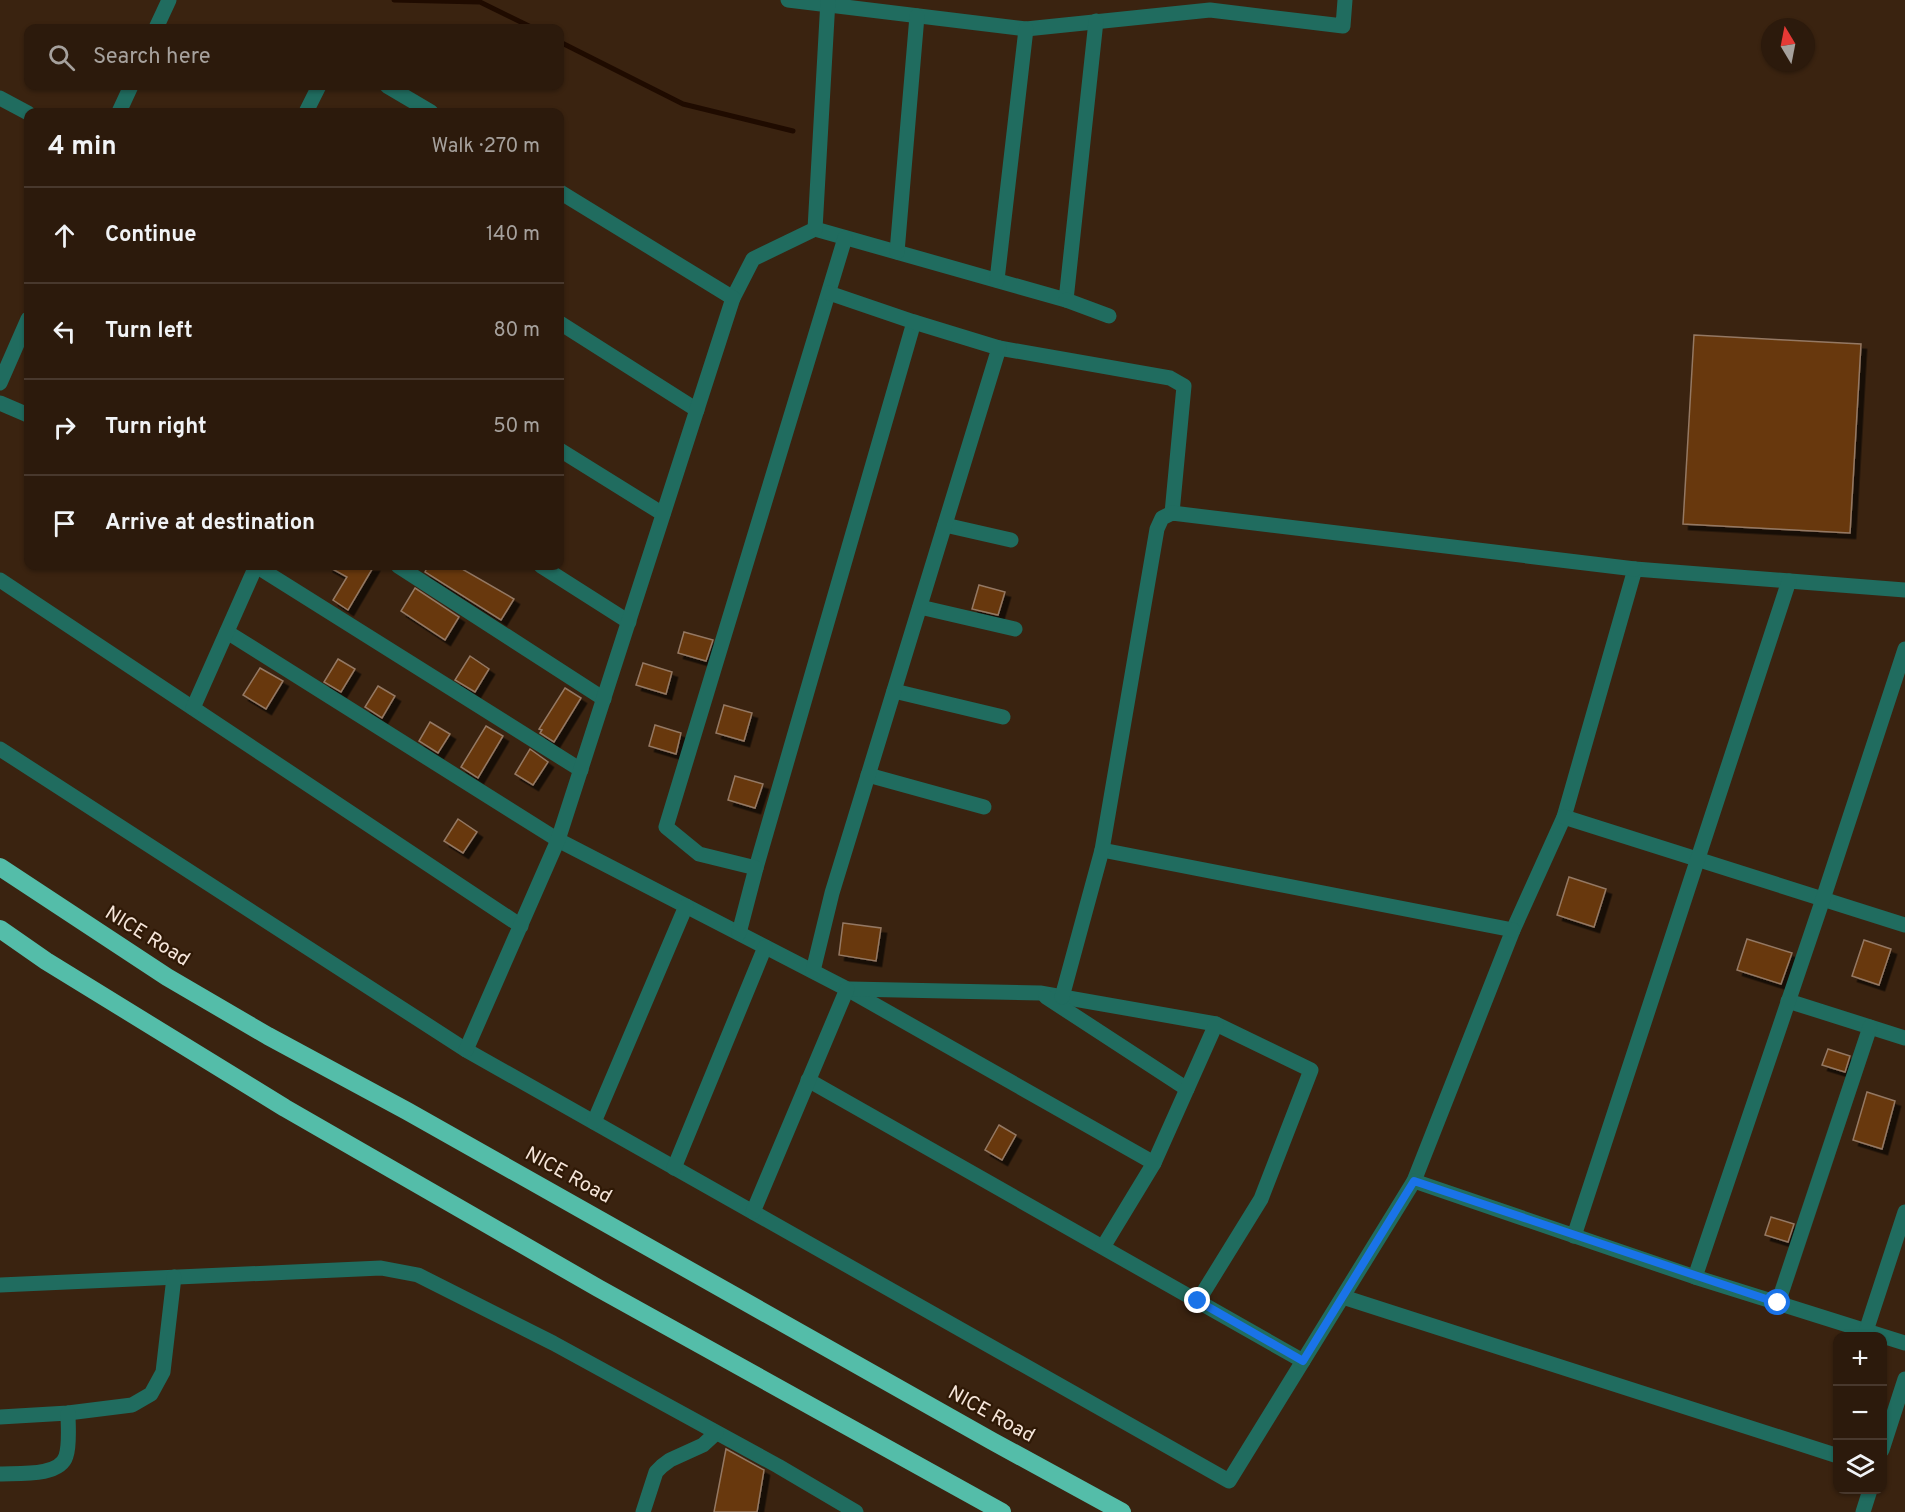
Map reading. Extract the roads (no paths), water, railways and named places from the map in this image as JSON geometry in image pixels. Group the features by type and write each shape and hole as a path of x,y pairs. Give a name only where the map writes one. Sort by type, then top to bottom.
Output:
{"highway":[{"name":"NICE Road","path":"0,867 167,977 258,1030 1122,1512"},
{"path":"0,929 46,961 285,1108 598,1288 1002,1512"}],"street":[{"path":"158,24 169,0"},
{"path":"789,0 1026,28 1210,10 1343,26 1345,0"},
{"path":"815,229 828,3"},
{"path":"897,252 916,16"},
{"path":"1066,300 1096,21"},
{"path":"997,280 1026,28"},
{"path":"121,108 129,90"},
{"path":"308,108 317,90"},
{"path":"394,90 424,108"},
{"path":"0,98 24,111"},
{"path":"564,194 733,298"},
{"path":"466,1050 558,840 733,298 753,259 815,229 1066,300 1109,316"},
{"path":"756,868 699,854 666,827 845,238"},
{"path":"829,293 999,348 1170,378 1184,386 1173,513"},
{"path":"739,933 914,322"},
{"path":"564,325 697,410"},
{"path":"0,383 24,327"},
{"path":"813,971 832,893 999,348"},
{"path":"0,403 24,413"},
{"path":"564,452 663,514"},
{"path":"1062,997 1102,850 1157,530 1162,518 1173,513 1635,569 1905,590"},
{"path":"945,525 1011,540"},
{"path":"0,749 466,1050 1229,1481 1414,1181 1514,930 1564,817 1635,569"},
{"path":"193,708 254,570"},
{"path":"262,570 581,770"},
{"path":"404,570 604,699"},
{"path":"546,570 629,622"},
{"path":"0,579 521,926"},
{"path":"1574,1236 1789,581"},
{"path":"920,607 1015,629"},
{"path":"227,632 558,840 847,989 1154,1163"},
{"path":"1695,1276 1905,649"},
{"path":"894,692 1002,717"},
{"path":"868,775 984,807"},
{"path":"1564,817 1905,926"},
{"path":"1102,850 1514,930"},
{"path":"594,1122 686,906"},
{"path":"674,1168 765,947"},
{"path":"847,989 1040,993 1216,1024 1311,1070 1261,1199 1198,1301"},
{"path":"753,1212 847,989"},
{"path":"1040,993 1187,1089"},
{"path":"1788,1000 1905,1038"},
{"path":"1103,1247 1154,1163 1216,1024"},
{"path":"1778,1303 1870,1027"},
{"path":"808,1080 1303,1361"},
{"path":"1414,1181 1695,1276 1905,1343"},
{"path":"1866,1331 1905,1212"},
{"path":"0,1285 381,1268 418,1275 553,1343 856,1512"},
{"path":"0,1417 68,1413 132,1405 151,1394 163,1372 174,1277"},
{"path":"1343,1297 1833,1454"},
{"path":"1885,1440 1905,1379"},
{"path":"0,1474 50,1471 59,1465 66,1456 68,1413"},
{"path":"643,1512 656,1472 670,1460 703,1445 716,1432"},
{"path":"1863,1512 1869,1494"}],"waterway":[{"path":"394,0 480,2 525,24"},
{"path":"564,44 683,104 793,131"}]}
